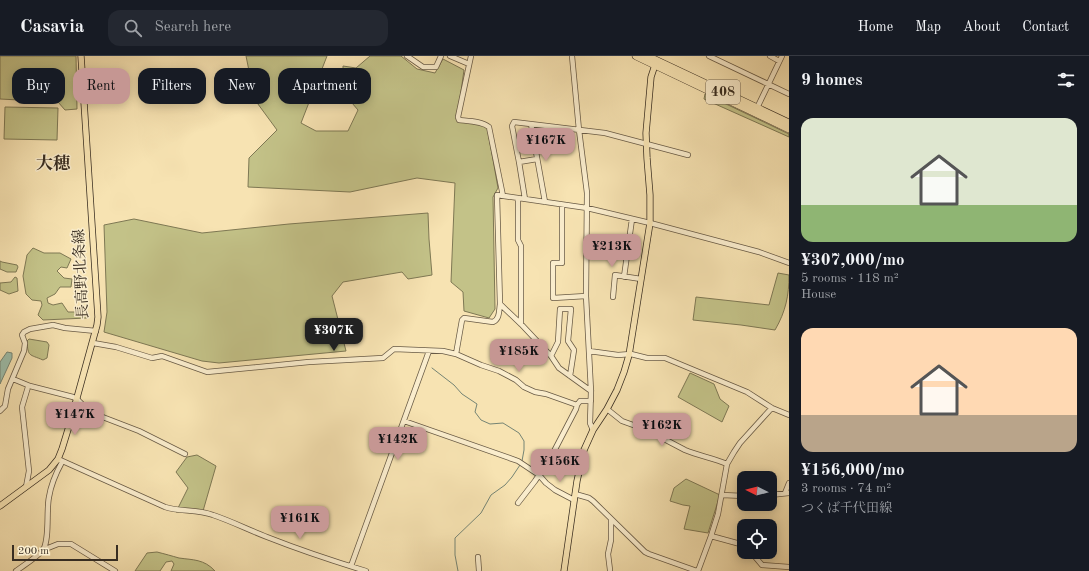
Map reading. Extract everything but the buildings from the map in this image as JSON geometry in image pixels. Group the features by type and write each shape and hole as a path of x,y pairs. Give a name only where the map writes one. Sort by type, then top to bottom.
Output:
{"highway":[{"name":"408","path":"636,56 657,60 789,129"},
{"name":"408","path":"647,56 789,123"}],"main road":[{"name":"長高野北条線","path":"0,506 60,461 62,449 96,331 98,317 81,56"},
{"path":"564,571 579,470 584,450 593,430 607,409 620,382 629,355 650,223 650,195 646,144 648,105 652,77 657,60"}],"street":[{"path":"407,56 425,67 436,66 441,56"},
{"path":"450,56 469,64"},
{"path":"471,56 458,117 459,120 482,123 489,127 504,196"},
{"path":"572,56 587,193 586,296 591,391 590,423 593,430"},
{"path":"709,56 789,94"},
{"path":"757,108 781,58 770,56"},
{"path":"525,199 512,126 514,122 605,134 688,155"},
{"path":"532,124 545,202"},
{"path":"519,162 538,159"},
{"path":"456,354 462,320 464,318 493,322 496,321 498,317 500,304 497,195 587,208 759,252 789,263"},
{"path":"518,198 518,240 521,246 521,324"},
{"path":"562,205 562,263 553,263 553,298 586,296"},
{"path":"624,276 632,219"},
{"path":"613,297 615,275 641,279"},
{"path":"500,304 551,356 559,368 591,391"},
{"path":"551,356 558,342 560,309 570,309 568,341 574,350 570,376"},
{"path":"0,411 5,406 8,389 24,351 25,343 22,336 24,332 30,329 53,326 96,331"},
{"path":"93,342 152,358 162,356 207,372 308,362 384,358 394,349 443,351 456,354 499,371 516,380 524,387 535,392 546,394 577,405"},
{"path":"589,350 618,355 631,354 648,358 664,358 747,392 772,408 789,415"},
{"path":"351,566 429,351"},
{"path":"13,379 30,386 73,397 87,409 100,416 139,430 185,454"},
{"path":"26,487 29,471 22,407 28,387 30,386"},
{"path":"518,503 539,475 554,451 577,405 580,402 591,401"},
{"path":"404,421 518,461 539,475 550,486 575,497 589,498 645,552 697,571 718,514 727,464 740,443 772,408"},
{"path":"607,409 622,421 647,430 691,453 727,464"},
{"path":"16,571 39,554 43,549 47,531 47,510 49,497 60,461 173,510 212,514 315,555 366,571"},
{"path":"777,494 787,493 789,483"},
{"path":"722,495 737,496"},
{"path":"610,570 608,554 611,540 611,518"},
{"path":"711,536 737,543"},
{"path":"43,549 58,544 71,544 115,571"},
{"path":"478,557 479,571"},
{"path":"757,559 762,565 789,567"}],"shaded area":[{"path":"0,56 76,56 76,68 73,68 73,104 77,104 77,109 65,110 60,104 65,104 65,68 12,68 12,100 0,99"},
{"path":"246,56 327,56 322,68 278,68 278,104 308,104 301,123 316,131 348,131 358,110 353,104 371,104 371,68 356,68 370,56 401,56 417,69 435,73 443,59 464,70 457,120 487,126 498,188 493,197 495,309 489,318 464,311 463,292 451,282 455,183 417,178 350,192 248,187 249,158 277,130 258,104 270,104 270,68 248,68"},
{"path":"343,66 356,68 343,68"},
{"path":"705,94 789,134 789,137 704,99"},
{"path":"5,107 58,108 57,140 4,139"},
{"path":"428,213 432,275 408,279 402,272 343,282 332,296 346,351 219,363 202,361 104,332 107,312 104,225 134,219 202,233 289,224"},
{"path":"33,248 44,253 60,253 71,259 67,268 61,267 57,271 64,278 72,279 71,287 60,287 55,294 47,298 48,303 53,305 62,303 68,312 87,312 87,318 43,320 38,315 42,305 41,301 32,300 26,294 23,276 27,255"},
{"path":"0,261 17,265 18,267 16,272 7,272 0,269"},
{"path":"778,273 789,275 789,282 784,310 775,330 693,320 696,297 769,305"},
{"path":"15,277 17,278 18,291 9,294 0,290 0,283 11,282"},
{"path":"29,339 47,342 49,345 47,358 43,360 30,354 27,341"},
{"path":"7,352 12,353 12,358 0,384 0,362"},
{"path":"690,373 714,384 720,399 729,406 722,422 678,397"},
{"path":"197,455 216,466 203,511 176,512 188,488 176,472 187,457"},
{"path":"686,479 720,495 708,533 684,529 690,506 670,501 674,488"},
{"path":"157,552 202,562 207,564 215,571 171,571 174,564 172,561 166,562 160,571 135,571 147,553"}],"waterway":[{"path":"432,368 454,385 462,394 477,404 475,412 481,420 490,424 503,423 519,433 524,441 522,461"},
{"path":"458,571 455,555 455,538 481,513 491,495 505,485 520,465"}],"district":[{"name":"大穂","path":"53,164"}]}
